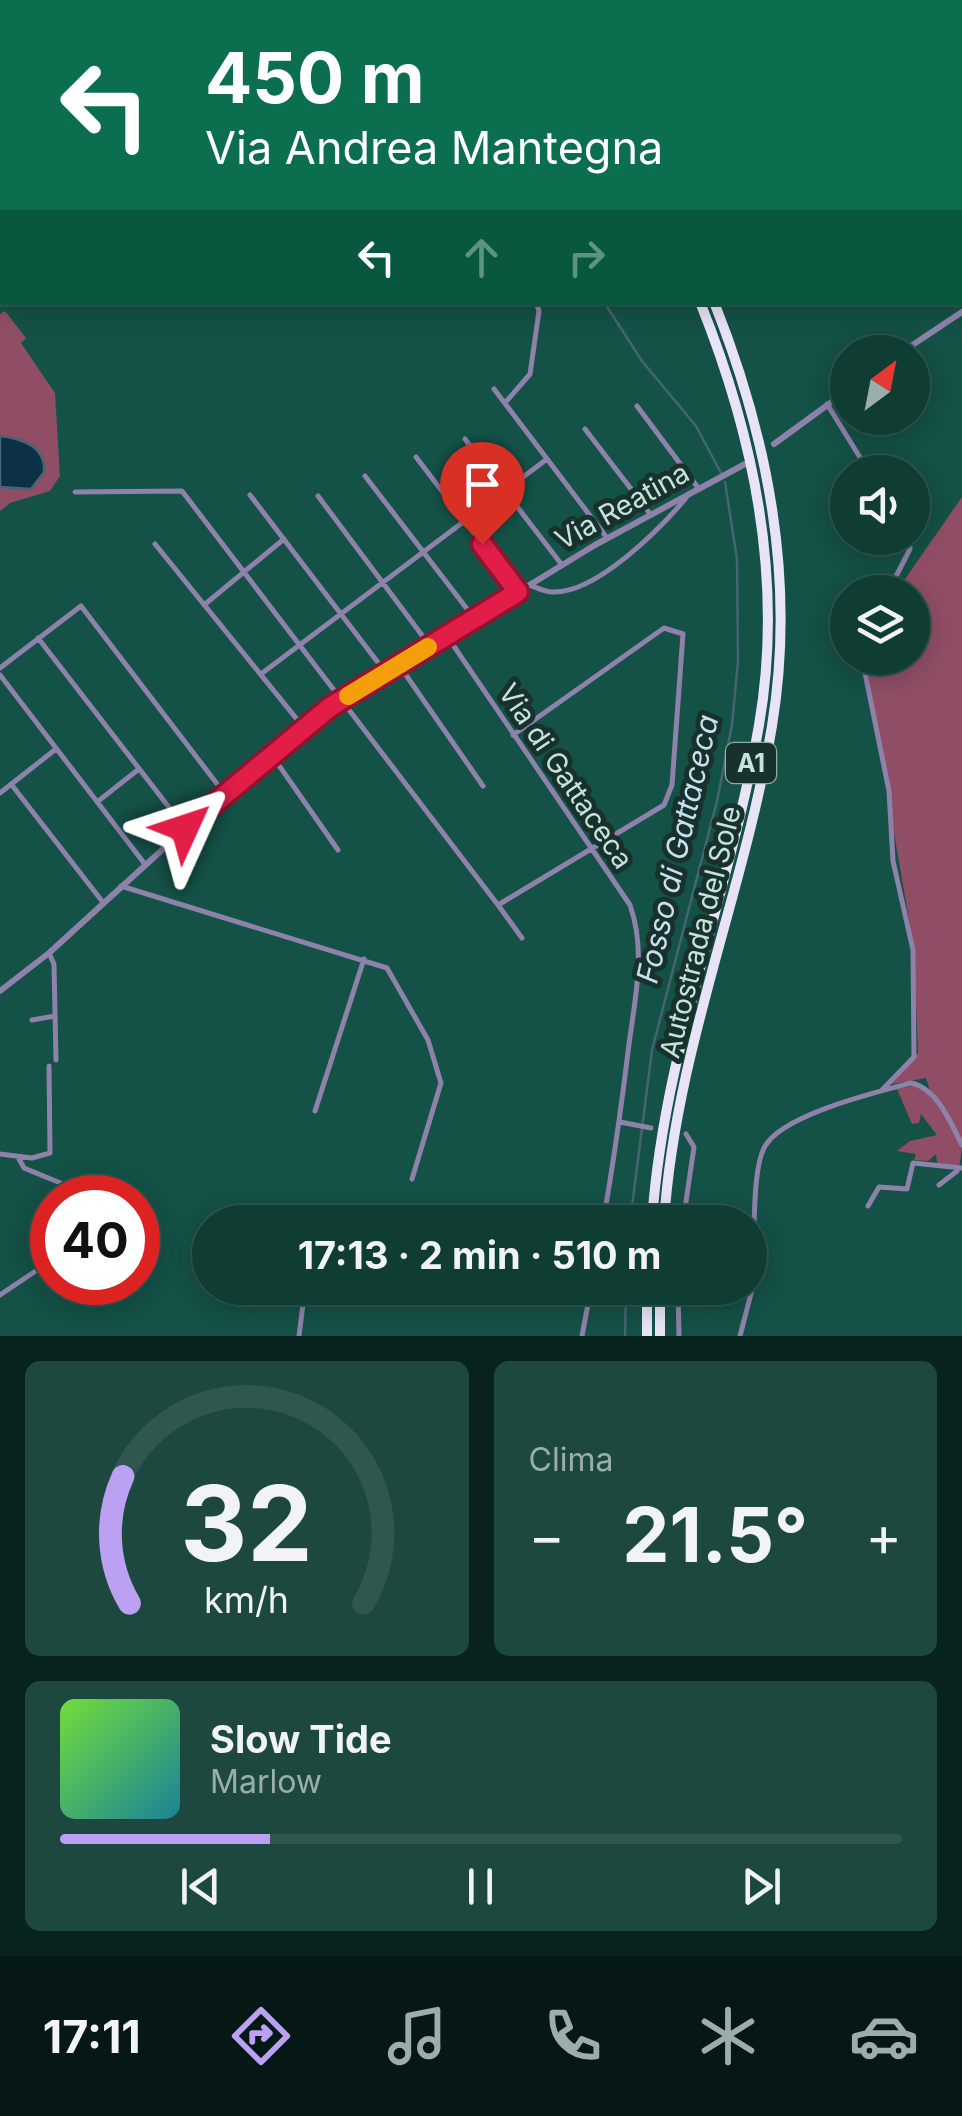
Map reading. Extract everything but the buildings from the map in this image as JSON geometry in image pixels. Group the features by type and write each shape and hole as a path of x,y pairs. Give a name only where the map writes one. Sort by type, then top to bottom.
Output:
{"highway":[{"name":"Autostrada del Sole","path":"654,1205 666,1108 759,724 768,640 767,566 747,442 723,360 701,305"},
{"name":"Autostrada del Sole","path":"667,1205 695,1037 752,820 772,724 780,642 780,569 771,493 756,425 715,305"},
{"path":"647,1305 647,1336"},
{"path":"660,1305 660,1336"}],"street":[{"path":"505,403 530,374 537,305"},
{"path":"928,335 962,312"},
{"path":"494,389 607,538"},
{"path":"774,444 830,402"},
{"path":"827,404 858,455"},
{"path":"636,406 699,488"},
{"path":"585,429 650,515"},
{"path":"465,438 562,565"},
{"path":"416,457 518,592"},
{"path":"261,674 547,459"},
{"name":"Via Reatina","path":"0,989 49,952 224,793 344,699 607,538 745,464"},
{"path":"364,476 474,618"},
{"path":"74,492 182,491 344,699 522,938"},
{"path":"529,585 553,592 606,572 666,522 690,494"},
{"path":"250,495 386,673"},
{"path":"318,496 430,646"},
{"path":"204,605 284,539"},
{"path":"155,544 304,728"},
{"path":"144,863 0,672 38,638 81,606 224,793"},
{"path":"498,904 657,812 670,794 683,634 664,628 513,735"},
{"name":"Via di Gattaceca","path":"447,636 630,905 639,936 620,1122 606,1205"},
{"path":"38,638 185,828"},
{"path":"399,665 483,786"},
{"path":"865,675 889,790 893,861 914,967 916,1049 882,1090"},
{"path":"0,794 56,749"},
{"path":"271,754 338,850"},
{"path":"97,802 139,768"},
{"path":"12,784 102,900"},
{"path":"119,885 364,959 391,972 428,1040 440,1080 412,1179"},
{"path":"49,952 54,964 56,1060"},
{"path":"314,1111 364,959"},
{"path":"32,1020 55,1016"},
{"path":"0,1154 46,1156 51,1150 49,1066"},
{"path":"740,1336 760,1260 753,1249 765,1145 803,1117 882,1090 922,1085 936,1098 962,1145"},
{"path":"620,1122 650,1128"},
{"path":"686,1134 694,1147 686,1205"},
{"path":"18,1157 24,1168 41,1175"},
{"path":"868,1206 878,1187 907,1189 913,1163 960,1170"},
{"path":"940,1184 960,1170"},
{"path":"0,1294 30,1274"},
{"path":"299,1336 303,1305"},
{"path":"582,1336 588,1305"},
{"path":"678,1305 679,1336"}],"shaded area":[{"path":"5,311 26,338 21,343 55,393 60,476 50,491 10,503 0,511 0,314"},
{"path":"962,497 962,1141 954,1127 962,1148 959,1168 937,1163 936,1154 928,1161 914,1160 916,1154 897,1151 910,1141 937,1135 921,1114 919,1123 912,1124 897,1089 917,1085 930,1091 926,1078 887,1085 918,1053 914,949 867,675 930,675 930,575 908,575 922,555 930,555 930,543"}],"water":[{"path":"0,436 31,445 41,456 44,472 31,489 0,487"}],"waterway":[{"name":"Fosso di Gattaceca","path":"606,305 642,361 696,426 721,473"},
{"name":"Fosso di Gattaceca","path":"632,1205 652,1050 717,801 732,725 738,661 737,559 725,482"},
{"name":"Fosso di Gattaceca","path":"625,1336 626,1305"}],"slow traffic":[{"path":"348,696 428,647"}],"route":[{"path":"185,828 240,778 330,707 518,592 482,544"}]}
